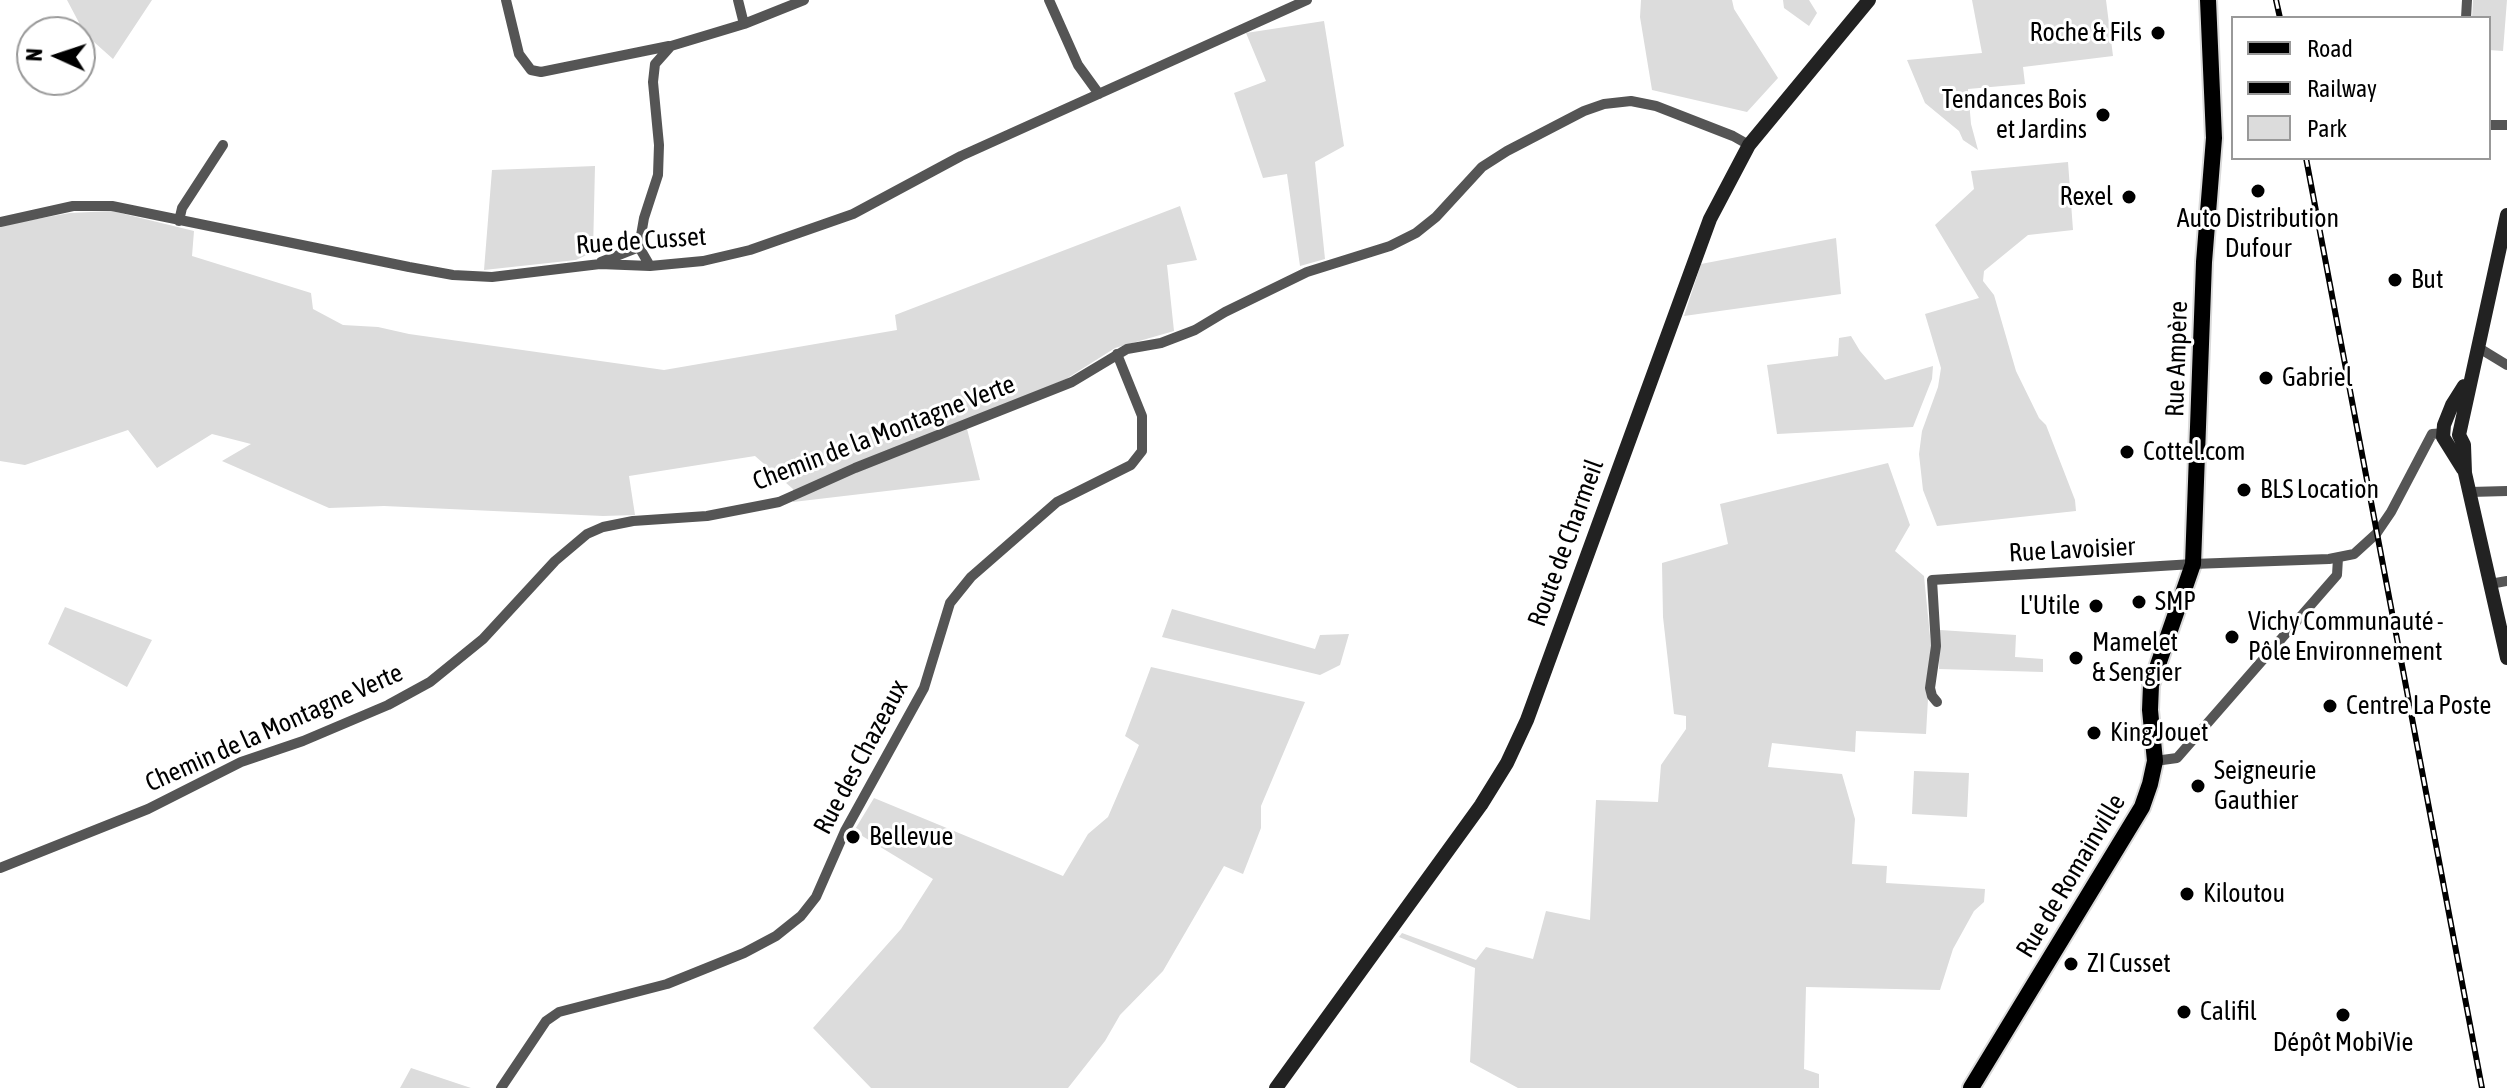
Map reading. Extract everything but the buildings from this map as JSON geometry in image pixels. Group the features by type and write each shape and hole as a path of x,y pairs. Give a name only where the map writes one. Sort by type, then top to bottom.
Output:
{"main road":[{"name":"Route de Charmeil","path":"1276,1088 1481,805 1507,763 1527,720 1710,219 1749,145 1869,0"},
{"name":"Rue Ampère","path":"2155,761 2151,685 2193,564 2204,262 2214,138 2208,0"},
{"path":"2507,215 2479,348 2470,376 2452,405 2448,436 2465,473 2507,658"},
{"name":"Rue de Romainville","path":"1971,1088 2142,807 2155,761"}],"street":[{"path":"506,0 519,54 531,70 541,72 671,46 744,24 804,0"},
{"path":"738,0 744,24"},
{"path":"1049,0 1078,65 1099,94"},
{"name":"Rue de Cusset","path":"0,222 73,206 112,206 453,275 492,277 600,264 650,266 703,261 750,250 853,214 961,156 1307,0"},
{"path":"650,266 639,247 644,218 658,175 659,145 653,82 655,64 671,46"},
{"path":"637,51 655,64"},
{"name":"Chemin de la Montagne Verte","path":"0,868 148,809 241,762 303,741 388,705 430,682 483,639 563,553 587,534 633,521 707,516 779,502 855,468 1072,382 1127,349 1161,343 1195,330 1307,272 1390,246 1416,233 1436,217 1482,167 1584,111 1604,104 1631,101 1656,106 1749,145"},
{"path":"179,221 182,208 223,145"},
{"path":"600,264 601,260 639,247"},
{"path":"2479,348 2507,365"},
{"name":"Rue des Chazeaux","path":"501,1088 546,1021 559,1012 667,984 744,953 776,936 801,916 816,897 845,831 924,688 950,603 971,577 1057,502 1131,465 1142,451 1142,416 1117,354"},
{"path":"2424,450 2448,436"},
{"path":"2155,761 2177,758 2337,575 2338,558 2354,554 2376,534 2424,450 2448,436"},
{"path":"2470,492 2507,491"},
{"name":"Rue Lavoisier","path":"1937,702 1930,688 1936,646 1932,580 2338,558"},
{"path":"2490,584 2507,581"}],"green space":[{"path":"67,0 152,0 113,59 96,44 96,16 75,16"},
{"path":"1641,0 1732,0 1734,9 1778,78 1747,112 1652,90 1640,17"},
{"path":"1783,0 1809,0 1817,13 1809,26 1784,8"},
{"path":"1972,0 2106,0 2113,56 2023,67 2025,84 1968,89 1971,124 1978,150 1963,140 1959,131 1925,103 1907,60 1982,53"},
{"path":"2473,0 2507,0 2503,51 2491,50 2491,16 2472,16"},
{"path":"1324,21 1344,146 1315,162 1325,259 1300,266 1287,174 1263,178 1234,93 1266,81 1246,33"},
{"path":"2068,162 2073,230 2028,235 1984,271 1983,281 1994,295 2016,371 2039,418 2046,425 2075,500 2076,511 1937,526 1923,490 1919,454 1922,431 1938,387 1941,368 1925,314 1979,298 1935,225 1974,189 1971,171"},
{"path":"595,166 593,252 576,260 484,270 492,170"},
{"path":"1180,206 1197,260 1167,265 1174,331 1115,348 1066,379 965,421 980,480 793,502 793,489 755,456 629,476 635,515 603,516 384,506 329,508 222,461 251,444 212,434 157,468 128,430 25,465 0,461 0,227 3,225 70,213 112,211 194,231 192,256 311,293 313,309 343,325 378,327 664,370 897,330 895,315"},
{"path":"1836,238 1841,294 1684,316 1701,264"},
{"path":"1851,336 1885,380 1933,366 1932,379 1913,427 1777,434 1767,365 1838,356 1839,338"},
{"path":"1888,463 1910,525 1895,551 1924,576 1931,646 1926,734 1856,731 1855,752 1772,743 1768,767 1842,774 1855,819 1852,864 1887,866 1886,883 1985,889 1984,902 1974,911 1953,949 1940,990 1806,987 1804,1069 1819,1074 1819,1088 1518,1088 1470,1062 1475,968 1399,937 1402,933 1476,960 1486,947 1533,959 1546,911 1590,920 1596,800 1658,802 1661,765 1686,729 1686,716 1674,714 1663,617 1662,563 1728,544 1720,504"},
{"path":"65,607 152,640 127,687 48,644"},
{"path":"1172,609 1315,649 1320,635 1349,634 1340,665 1320,675 1162,637"},
{"path":"1940,630 2016,635 2015,657 2043,659 2043,672 1939,669"},
{"path":"1151,667 1305,702 1261,806 1261,828 1243,874 1224,866 1163,971 1120,1015 1105,1041 1068,1088 871,1088 813,1028 901,929 933,879 854,831 874,798 1063,876 1088,834 1108,817 1139,745 1125,736"},
{"path":"1914,771 1969,773 1967,817 1912,814"},
{"path":"411,1068 471,1088 400,1088"}],"railway":[{"path":"2276,0 2280,16"},
{"path":"2306,160 2482,1088"}],"place":[{"name":"Roche & Fils","path":"2158,33"},
{"name":"Tendances Bois et Jardins","path":"2103,115"},
{"name":"Auto Distribution Dufour","path":"2258,191"},
{"name":"Rexel","path":"2129,197"},
{"name":"But","path":"2395,280"},
{"name":"Gabriel","path":"2266,378"},
{"name":"Cottel.com","path":"2127,452"},
{"name":"BLS Location","path":"2244,490"},
{"name":"SMP","path":"2139,602"},
{"name":"L'Utile","path":"2096,606"},
{"name":"Vichy Communauté - Pôle Environnement","path":"2232,637"},
{"name":"Mamelet & Sengier","path":"2076,658"},
{"name":"Centre La Poste","path":"2330,706"},
{"name":"King Jouet","path":"2094,733"},
{"name":"Seigneurie Gauthier","path":"2198,786"},
{"name":"Bellevue","path":"853,837"},
{"name":"Kiloutou","path":"2187,894"},
{"name":"ZI Cusset","path":"2071,964"},
{"name":"Califil","path":"2184,1012"},
{"name":"Dépôt MobiVie","path":"2343,1015"}]}
